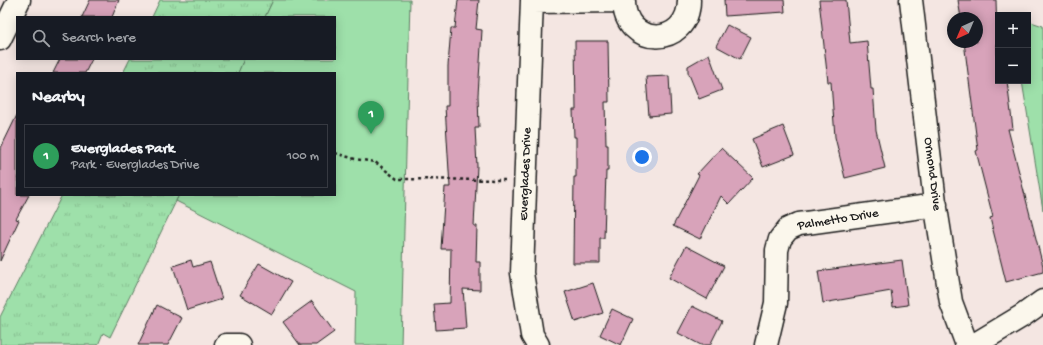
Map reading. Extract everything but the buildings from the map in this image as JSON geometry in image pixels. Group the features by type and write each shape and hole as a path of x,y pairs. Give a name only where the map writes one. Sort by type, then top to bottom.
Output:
{"street":[{"path":"0,39 19,0"},
{"path":"532,1 624,0 625,12 629,22 636,30 646,35 657,37 668,35 678,30 688,11 689,0"},
{"name":"Ormond Drive","path":"911,0 936,205 951,302 967,345"},
{"name":"Everglades Drive","path":"532,1 522,273 532,335 538,345"},
{"name":"Palmetto Drive","path":"766,345 776,303 777,250 780,239 788,229 799,224 936,205"},
{"path":"974,345 1022,316 1043,301"},
{"path":"226,345 239,345"}],"path":[{"path":"336,153 355,159 375,162 397,179 526,180"}],"green space":[{"path":"160,0 273,0 265,16 152,16"},
{"path":"273,0 410,0 401,345 355,345 356,292 176,201 178,196 336,196 336,72 238,72 244,60 336,60 336,16 265,16"},
{"path":"1031,22 1043,26 1043,210 1022,84 1031,84"},
{"path":"130,60 244,60 238,72 124,72"},
{"path":"61,196 179,196 110,337 103,333 98,345 0,345 0,317"}],"place":[{"name":"Everglades Park","path":"371,134"}]}
